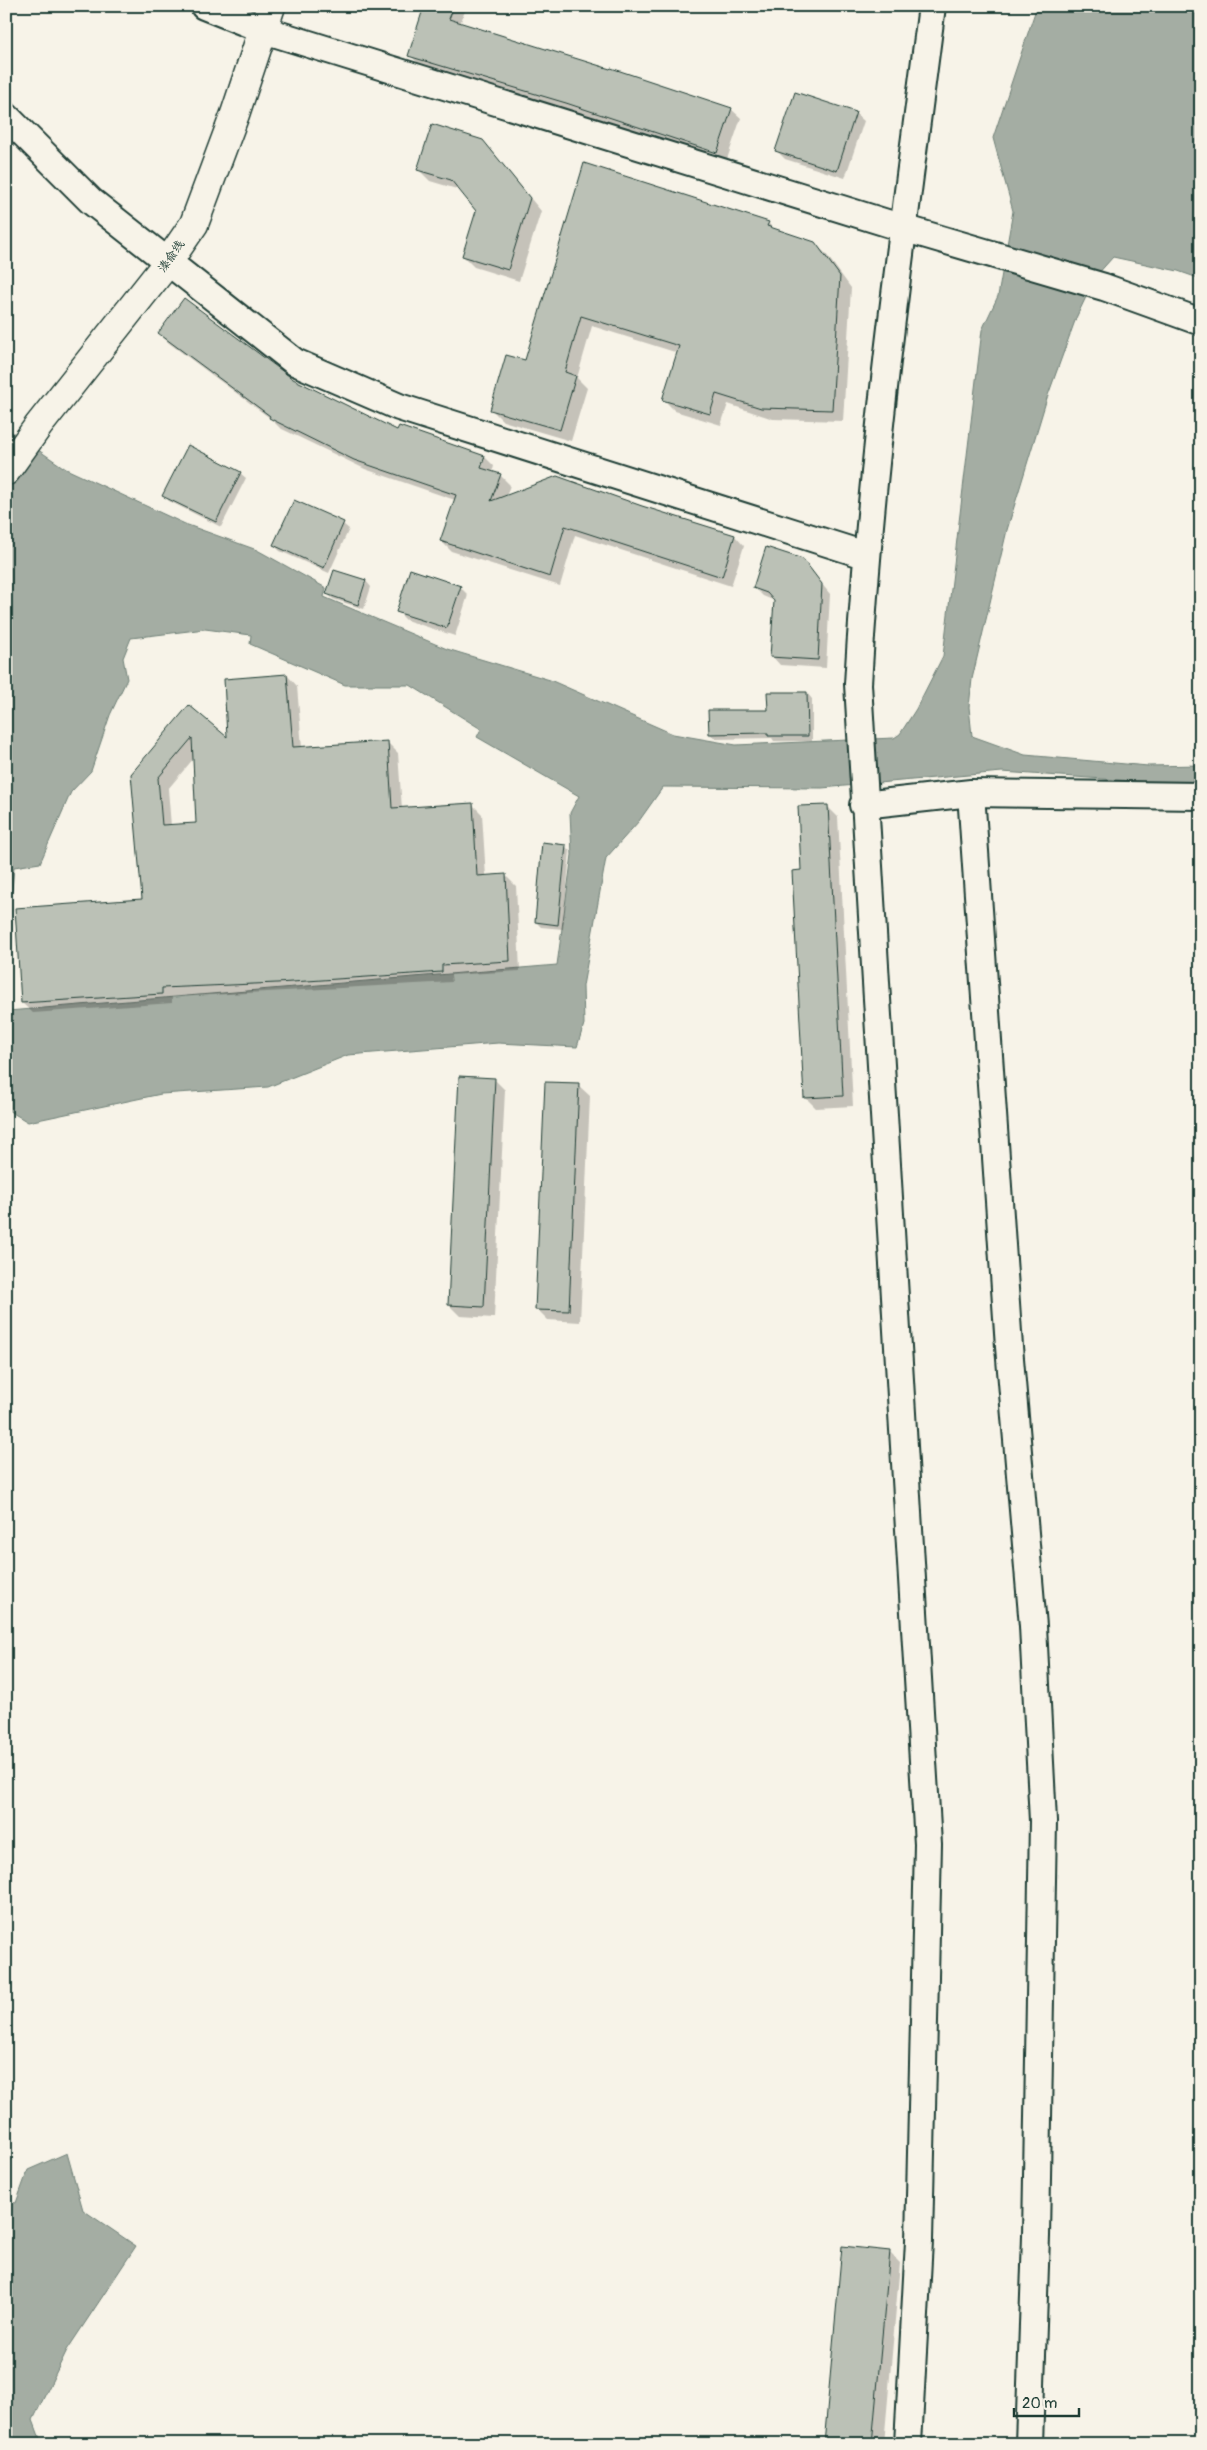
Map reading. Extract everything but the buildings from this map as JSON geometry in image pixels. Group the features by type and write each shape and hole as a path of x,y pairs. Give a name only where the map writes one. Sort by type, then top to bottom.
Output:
{"main road":[{"name":"溱俞线","path":"6,471 39,425 168,262 194,224 268,18"}],"street":[{"path":"204,6 268,18 903,228 1104,287 1201,322"},
{"path":"908,2444 919,2241 928,1844 858,684 865,556 903,228 932,6"},
{"path":"6,116 91,201 295,362 399,407 865,556"},
{"path":"864,805 971,793 1201,796"},
{"path":"971,793 1009,1347 1033,1626 1043,1821 1036,2236 1029,2444"}],"shaded area":[{"path":"1037,6 1201,6 1201,279 1178,271 1113,257 1096,276 1076,318 1047,398 1007,530 972,679 969,707 972,736 1025,755 1148,766 1201,765 1201,783 1176,784 1002,772 822,788 663,787 639,821 606,858 583,986 584,1024 577,1047 498,1043 348,1055 268,1087 161,1094 28,1122 6,1109 6,1010 557,965 572,855 570,813 579,796 477,737 481,729 410,685 345,685 250,644 251,635 205,629 131,638 123,658 127,679 110,715 91,771 71,792 40,863 14,867 12,890 6,898 6,551 8,538 6,536 6,428 66,469 185,524 257,550 326,588 324,597 447,649 550,680 673,734 736,745 894,738 900,734 916,709 943,656 982,330 998,296 1013,211 993,138"},
{"path":"67,2153 83,2210 136,2246 67,2350 33,2420 42,2444 6,2444 6,2201 16,2203 28,2170"}]}
